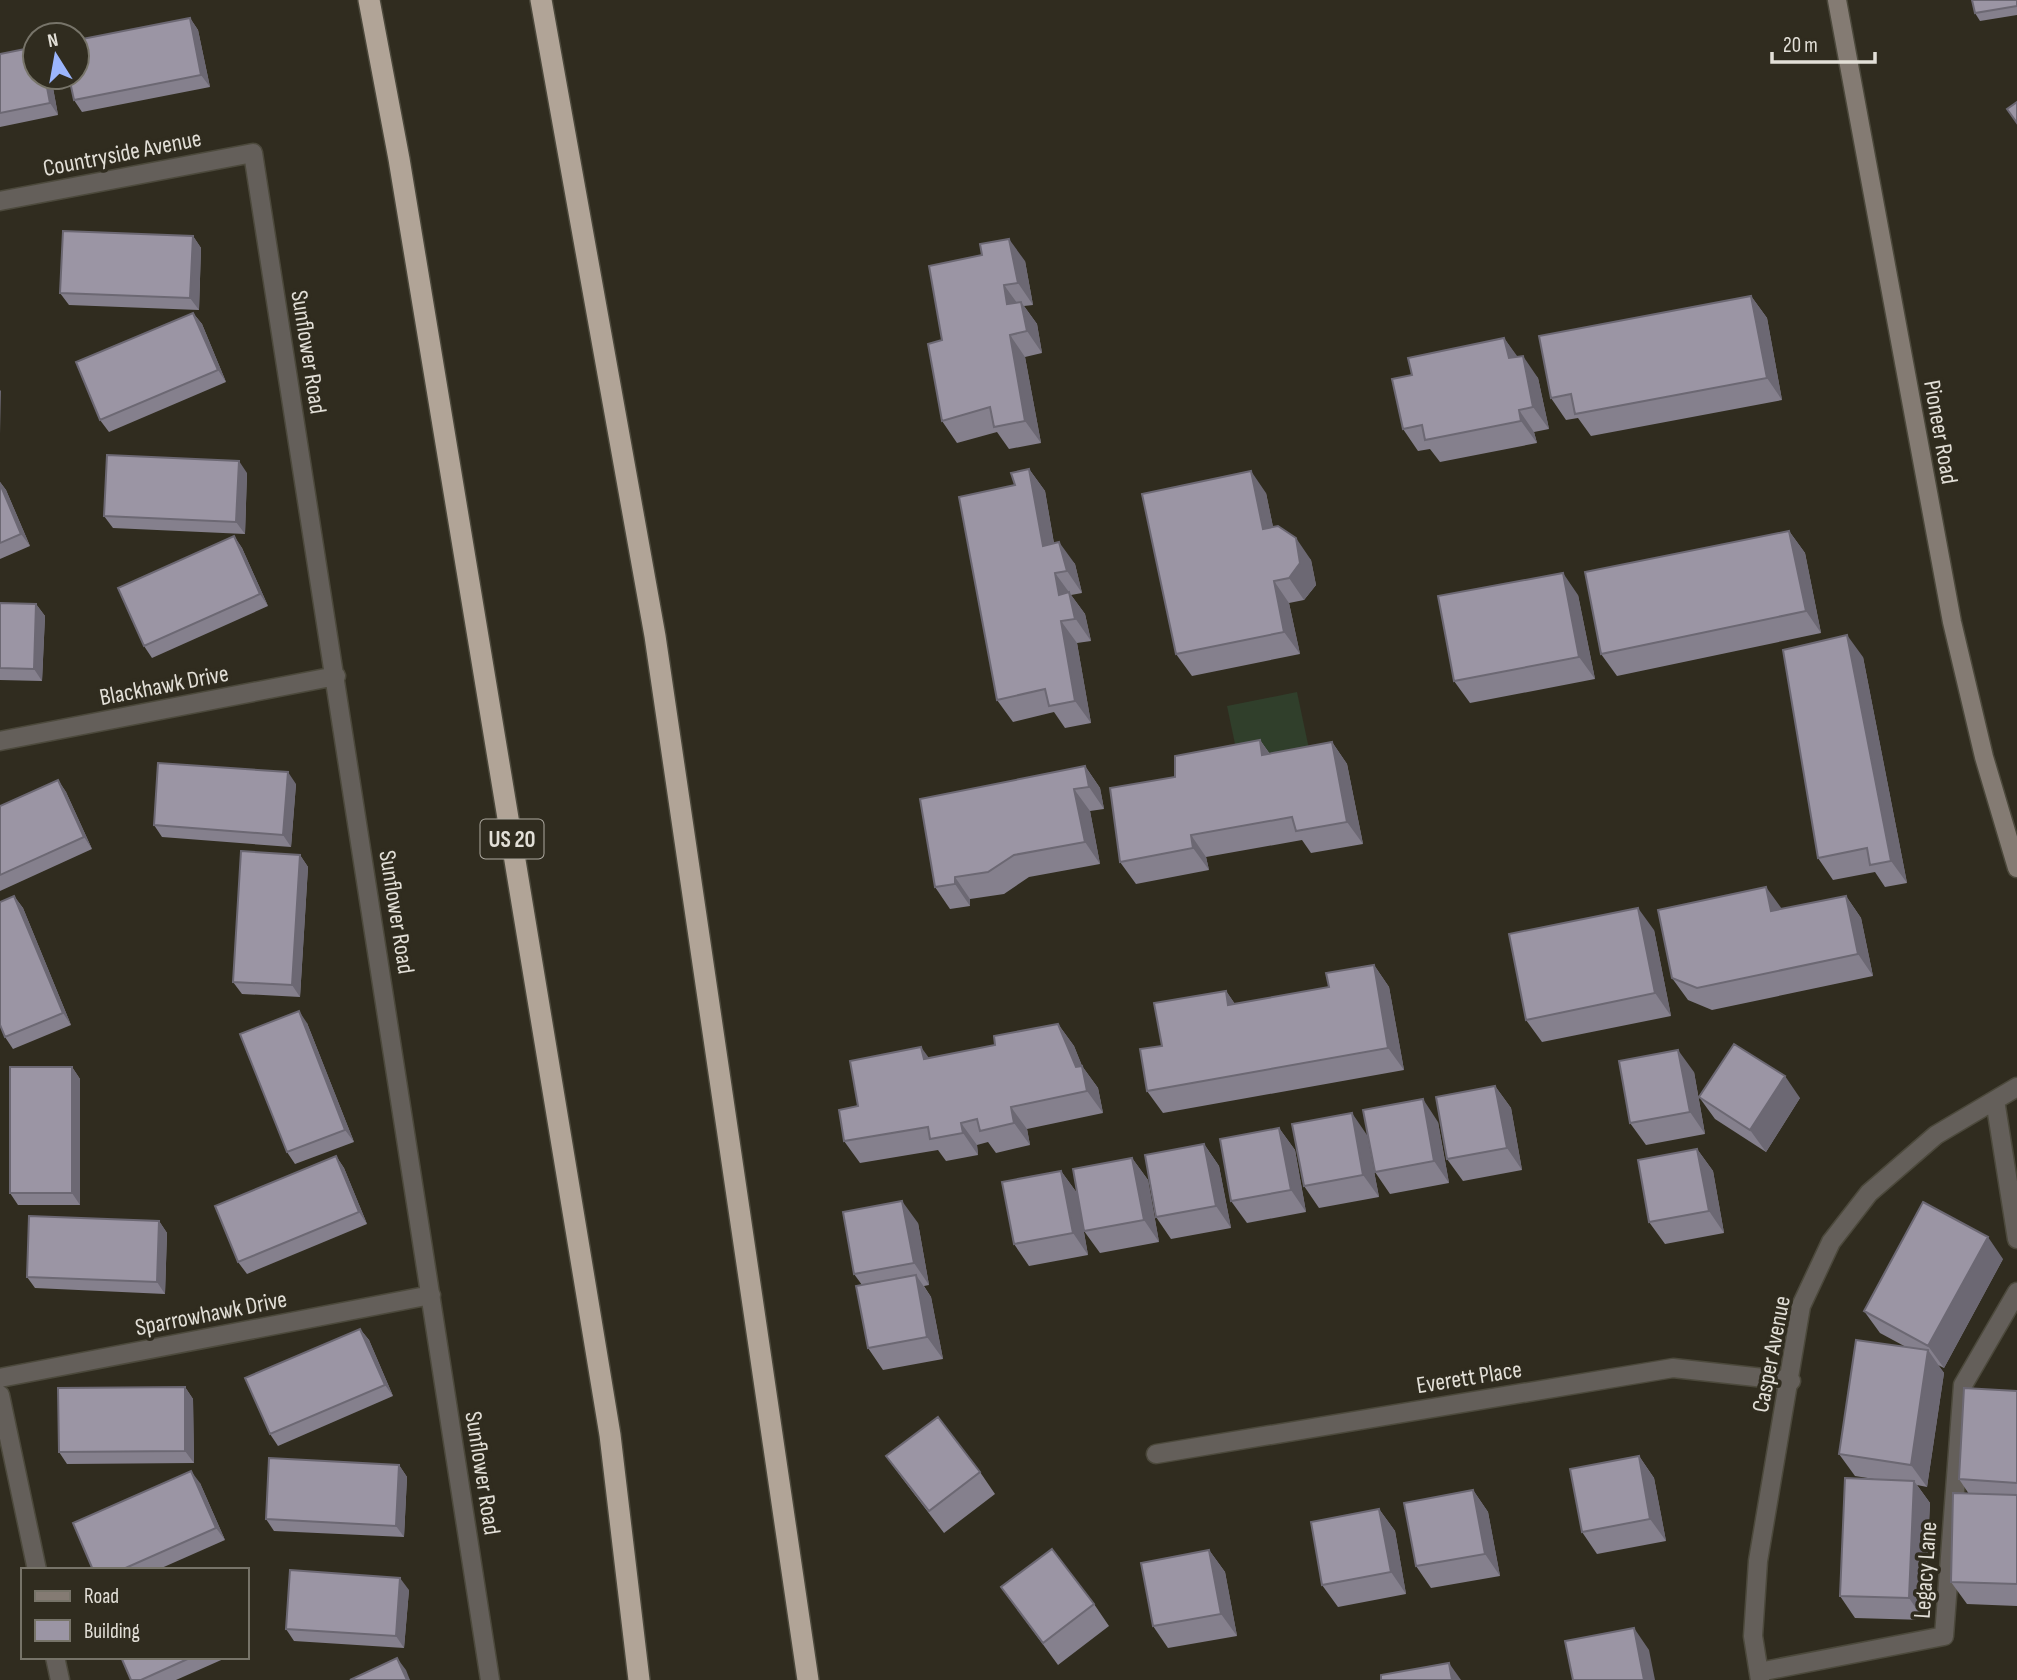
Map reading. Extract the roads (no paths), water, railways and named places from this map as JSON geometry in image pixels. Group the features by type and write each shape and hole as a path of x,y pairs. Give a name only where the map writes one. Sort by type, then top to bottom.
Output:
{"highway":[{"name":"US 20","path":"369,0 399,159 610,1435 639,1680"},
{"path":"541,0 655,636 808,1680"}],"street":[{"name":"Pioneer Road","path":"1837,0 1952,622 1984,757 2017,868"},
{"name":"Countryside Avenue","path":"0,201 253,153"},
{"name":"Sunflower Road","path":"253,153 490,1680"},
{"name":"Blackhawk Drive","path":"0,741 336,676"},
{"name":"Casper Avenue","path":"1760,1676 1753,1636 1758,1561 1791,1381 1801,1306 1831,1242 1869,1192 1936,1135 2017,1087"},
{"path":"1994,1100 2017,1239"},
{"name":"Legacy Lane","path":"1760,1676 1944,1636 1963,1385 2017,1292"},
{"name":"Sparrowhawk Drive","path":"0,1378 431,1295"},
{"name":"Everett Place","path":"1156,1454 1673,1368 1791,1381"},
{"path":"0,1395 37,1568"},
{"path":"55,1659 60,1680"}]}
